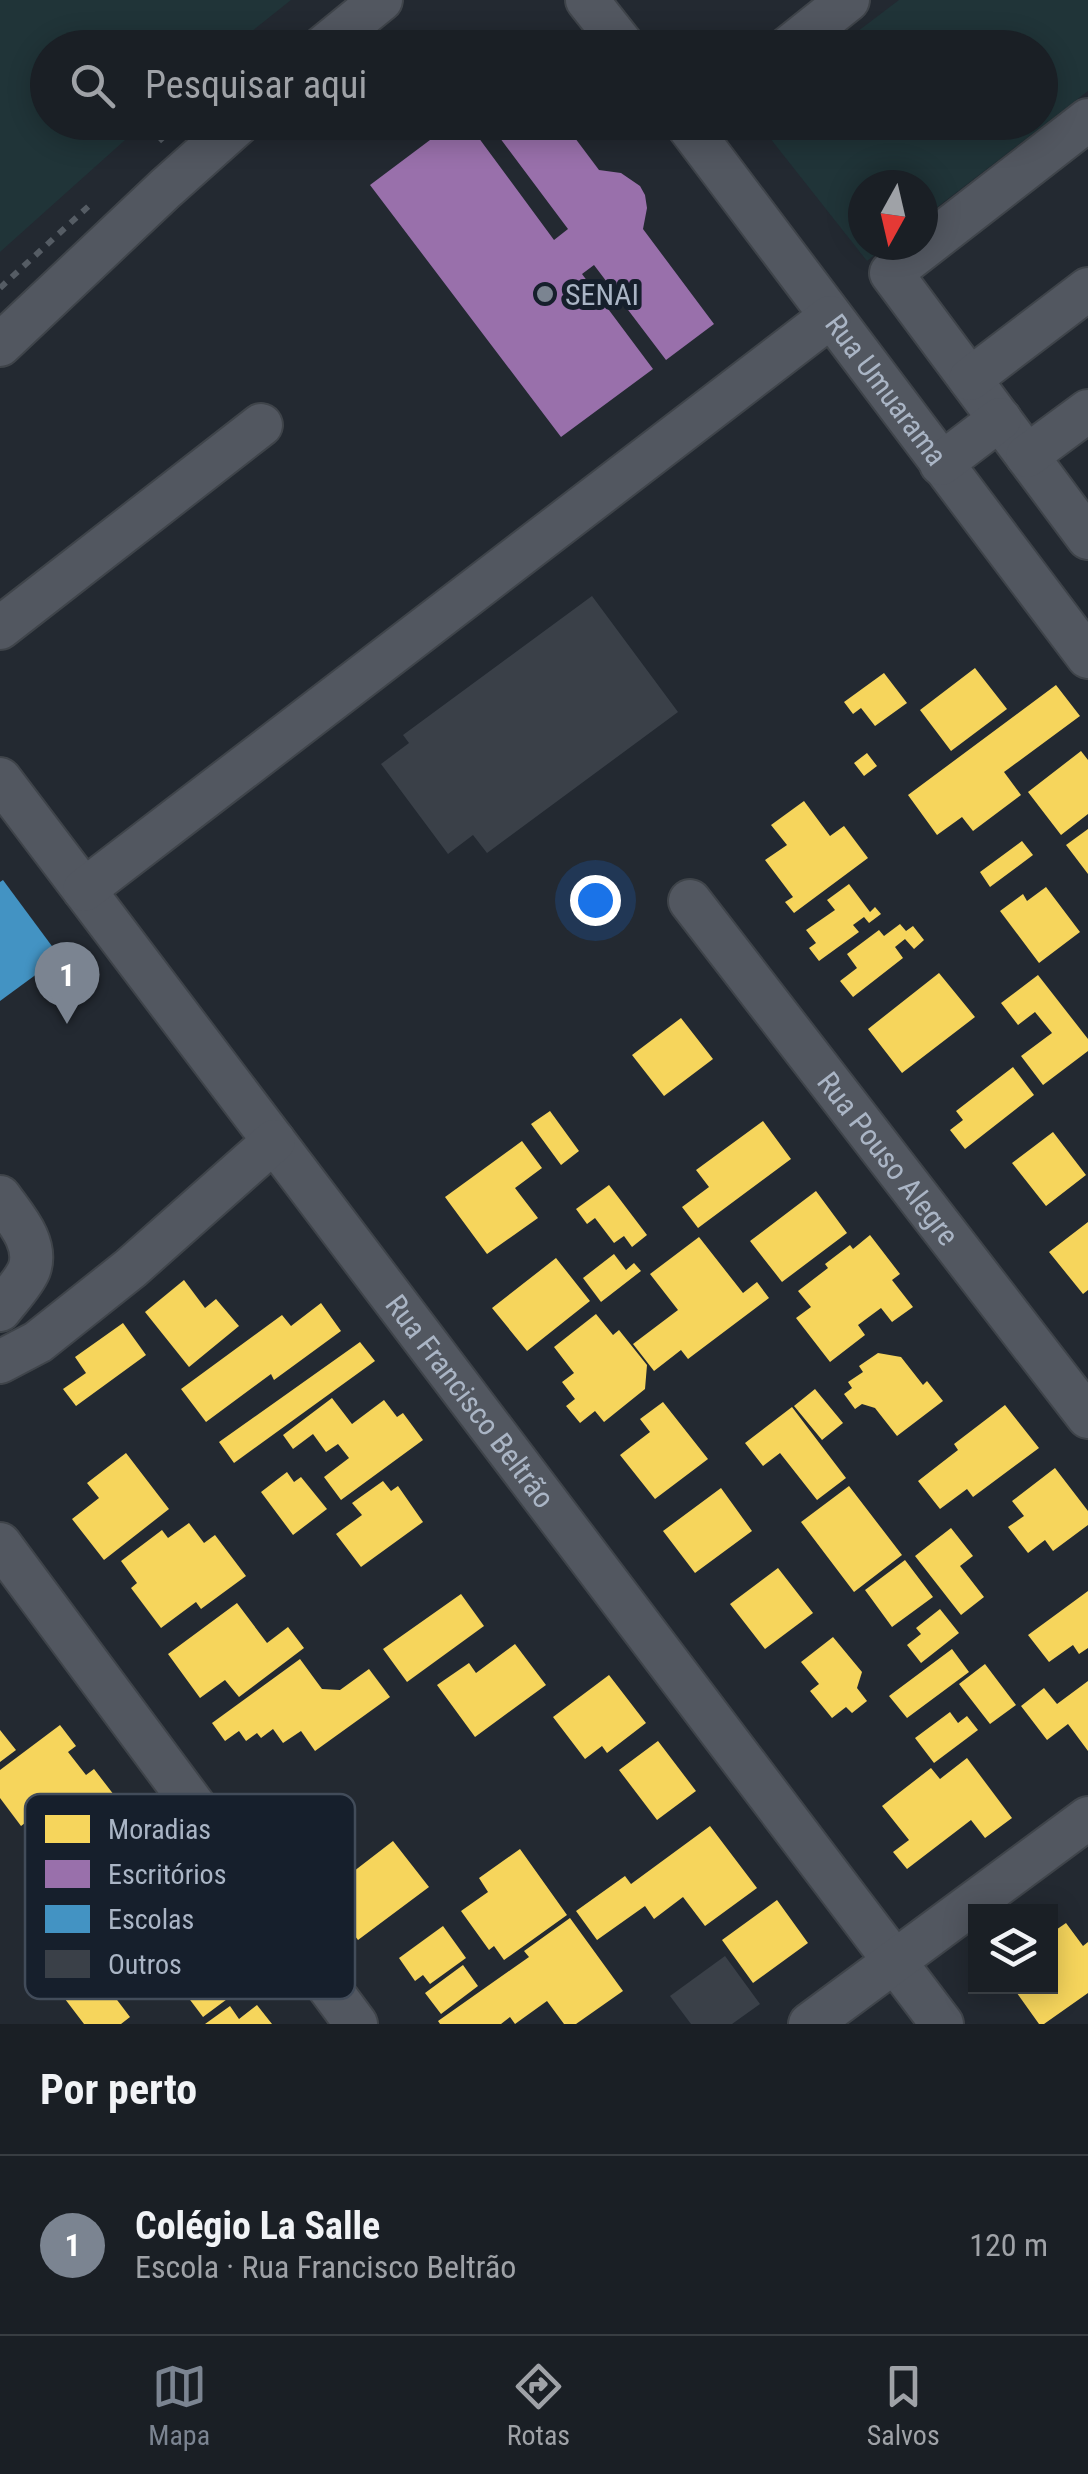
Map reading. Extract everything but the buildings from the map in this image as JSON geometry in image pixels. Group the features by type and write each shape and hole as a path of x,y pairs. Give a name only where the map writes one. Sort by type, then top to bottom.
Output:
{"street":[{"path":"344,30 381,0"},
{"path":"586,0 610,30"},
{"path":"810,30 848,0"},
{"path":"1084,131 891,273 1088,538"},
{"path":"0,344 220,140"},
{"name":"Rua Umuarama","path":"700,140 1088,657"},
{"path":"970,379 1088,289"},
{"path":"84,890 830,317"},
{"path":"1027,456 1088,411"},
{"path":"941,464 1000,419"},
{"path":"0,628 261,425"},
{"name":"Rua Francisco Beltrão","path":"0,779 942,2024"},
{"name":"Rua Pouso Alegre","path":"690,900 1088,1418"},
{"path":"2,1356 38,1342 132,1268 274,1141"},
{"path":"0,1198 24,1230 30,1247 30,1269 0,1310"},
{"path":"0,1544 185,1794"},
{"path":"810,2024 1088,1818"},
{"path":"337,1999 356,2024"}],"green space":[{"path":"0,0 291,0 253,30 30,30 30,140 125,140 0,252"},
{"path":"899,0 1088,0 1088,91 1058,114 1058,30 859,30"},
{"path":"771,140 1024,140 938,206 938,170 848,170 848,237"}],"place":[{"name":"SENAI","path":"545,294"},
{"name":"Colégio La Salle","path":"67,1024"}]}
